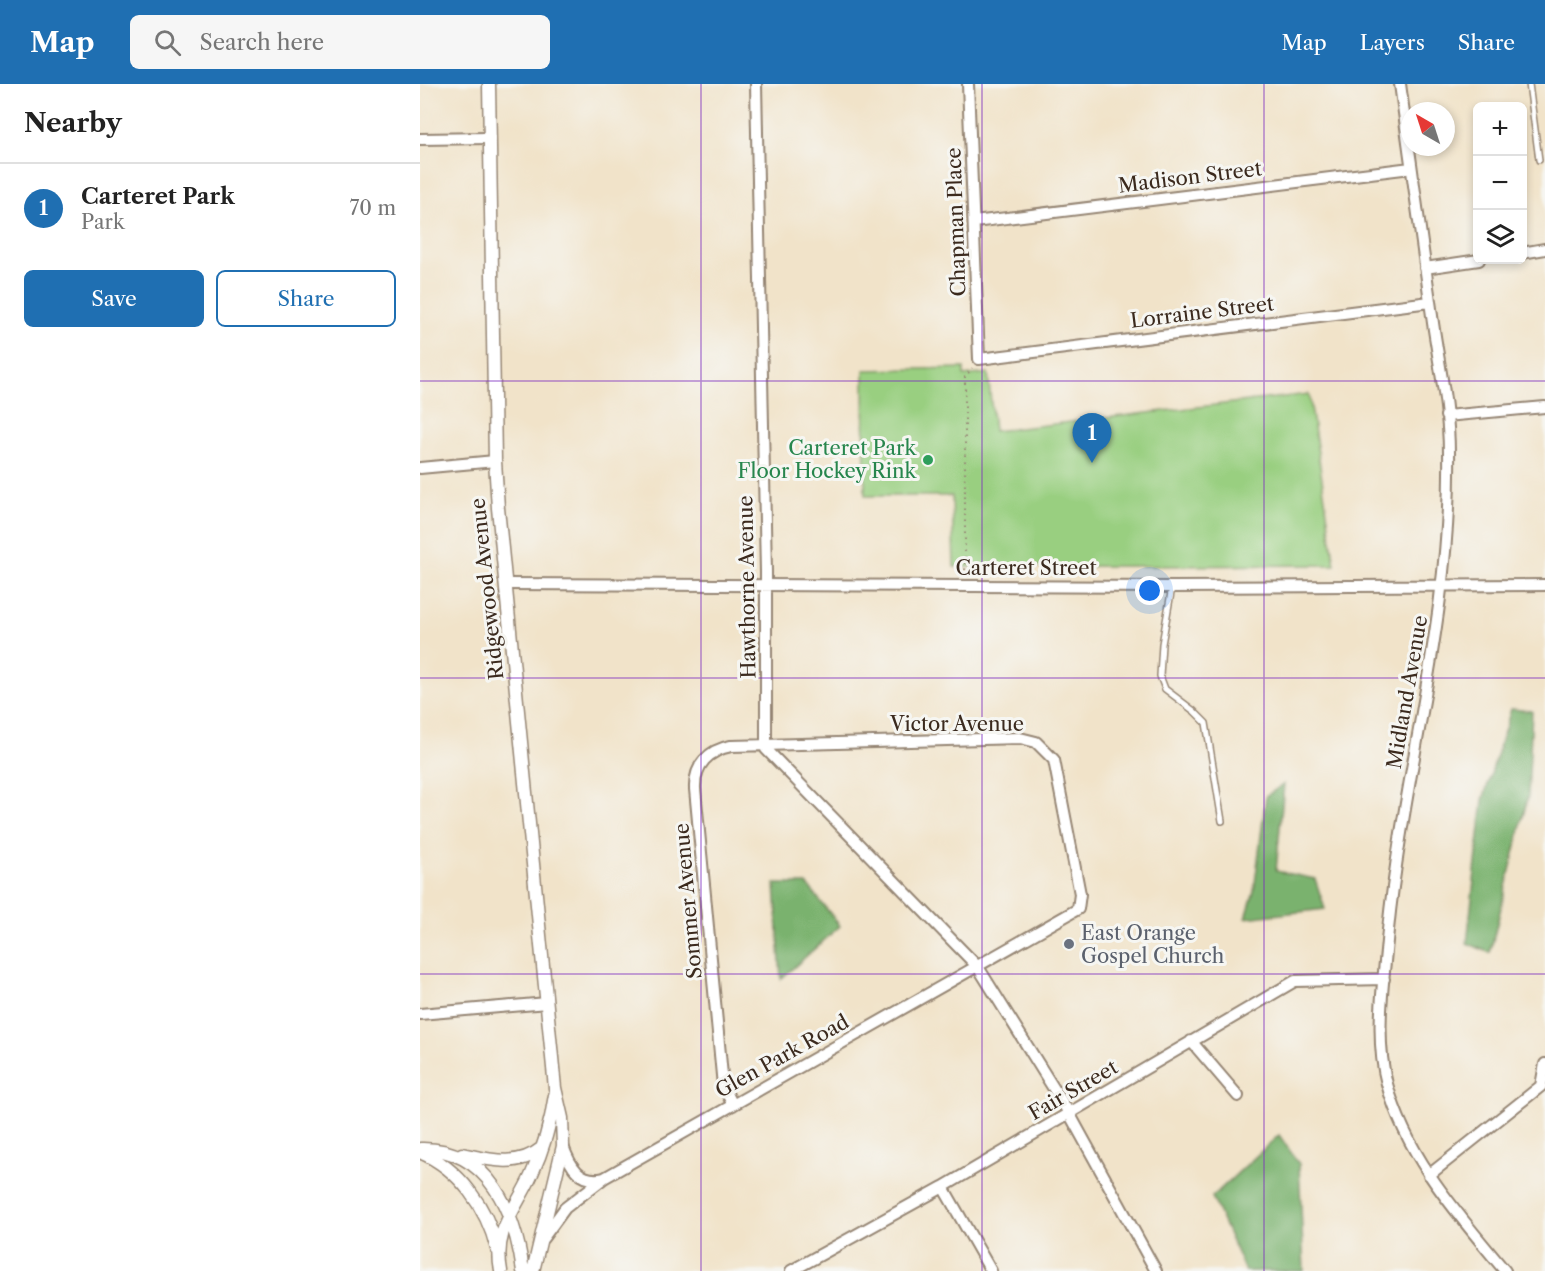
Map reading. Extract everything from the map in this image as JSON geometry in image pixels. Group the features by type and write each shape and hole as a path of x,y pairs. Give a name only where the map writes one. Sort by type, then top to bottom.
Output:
{"street":[{"name":"Ridgewood Avenue","path":"489,84 495,461 555,1088"},
{"name":"Hawthorne Avenue","path":"756,84 766,585 766,745"},
{"name":"Chapman Place","path":"968,84 979,358"},
{"name":"Midland Avenue","path":"1400,84 1449,451 1443,584 1394,879 1384,979 1383,1046 1386,1081 1398,1118 1429,1175 1505,1271"},
{"path":"420,140 490,138"},
{"name":"Madison Street","path":"974,222 1411,168"},
{"path":"1527,252 1545,249"},
{"path":"1425,268 1473,261"},
{"name":"Lorraine Street","path":"979,358 1430,302"},
{"path":"1446,416 1545,407"},
{"path":"420,468 495,461"},
{"name":"Carteret Street","path":"507,585 1172,587 1545,585"},
{"name":"Victor Avenue","path":"766,745 1020,738 1036,742 1047,750 1058,771 1081,901 1078,909 978,967"},
{"path":"766,745 978,967 1069,1113 1156,1271"},
{"name":"Sommer Avenue","path":"733,1105 723,1086 695,781 702,762 717,750 731,746 766,745"},
{"name":"Glen Park Road","path":"542,1239 565,1208 604,1178 978,967"},
{"name":"Fair Street","path":"791,1271 943,1187 1295,981 1384,979"},
{"path":"420,1014 547,1003"},
{"path":"1191,1041 1238,1096"},
{"path":"1429,1175 1541,1086 1545,1064"},
{"path":"533,1271 562,1146 562,1118 555,1088"},
{"path":"497,1254 502,1230 528,1182 543,1147 555,1088"},
{"path":"562,1146 569,1164 578,1175 592,1179 604,1178"},
{"path":"420,1151 448,1151 510,1161 526,1158 543,1147"},
{"path":"420,1151 449,1169 469,1190 486,1219 501,1271"},
{"path":"448,1151 463,1157 485,1176 510,1215 523,1271"},
{"path":"943,1187 991,1271"}],"lane":[{"path":"1529,84 1539,160"},
{"path":"1172,587 1162,644 1160,676 1165,689 1206,723 1222,821"}],"path":[{"path":"965,570 965,377 979,358"}],"green space":[{"path":"964,368 964,376 988,373 994,431 1309,394 1335,565 954,567 952,496 865,496 864,370"},
{"path":"1511,709 1532,711 1528,796 1490,953 1467,943 1483,800"},
{"path":"1284,784 1276,871 1315,879 1325,909 1246,918 1254,891 1266,796"},
{"path":"775,884 807,884 840,926 781,979"},
{"path":"1279,1135 1299,1164 1304,1271 1245,1271 1212,1197"}],"place":[{"name":"Carteret Park Floor Hockey Rink","path":"928,460"},
{"name":"Carteret Park","path":"1092,463"},
{"name":"East Orange Gospel Church","path":"1069,944"}]}
